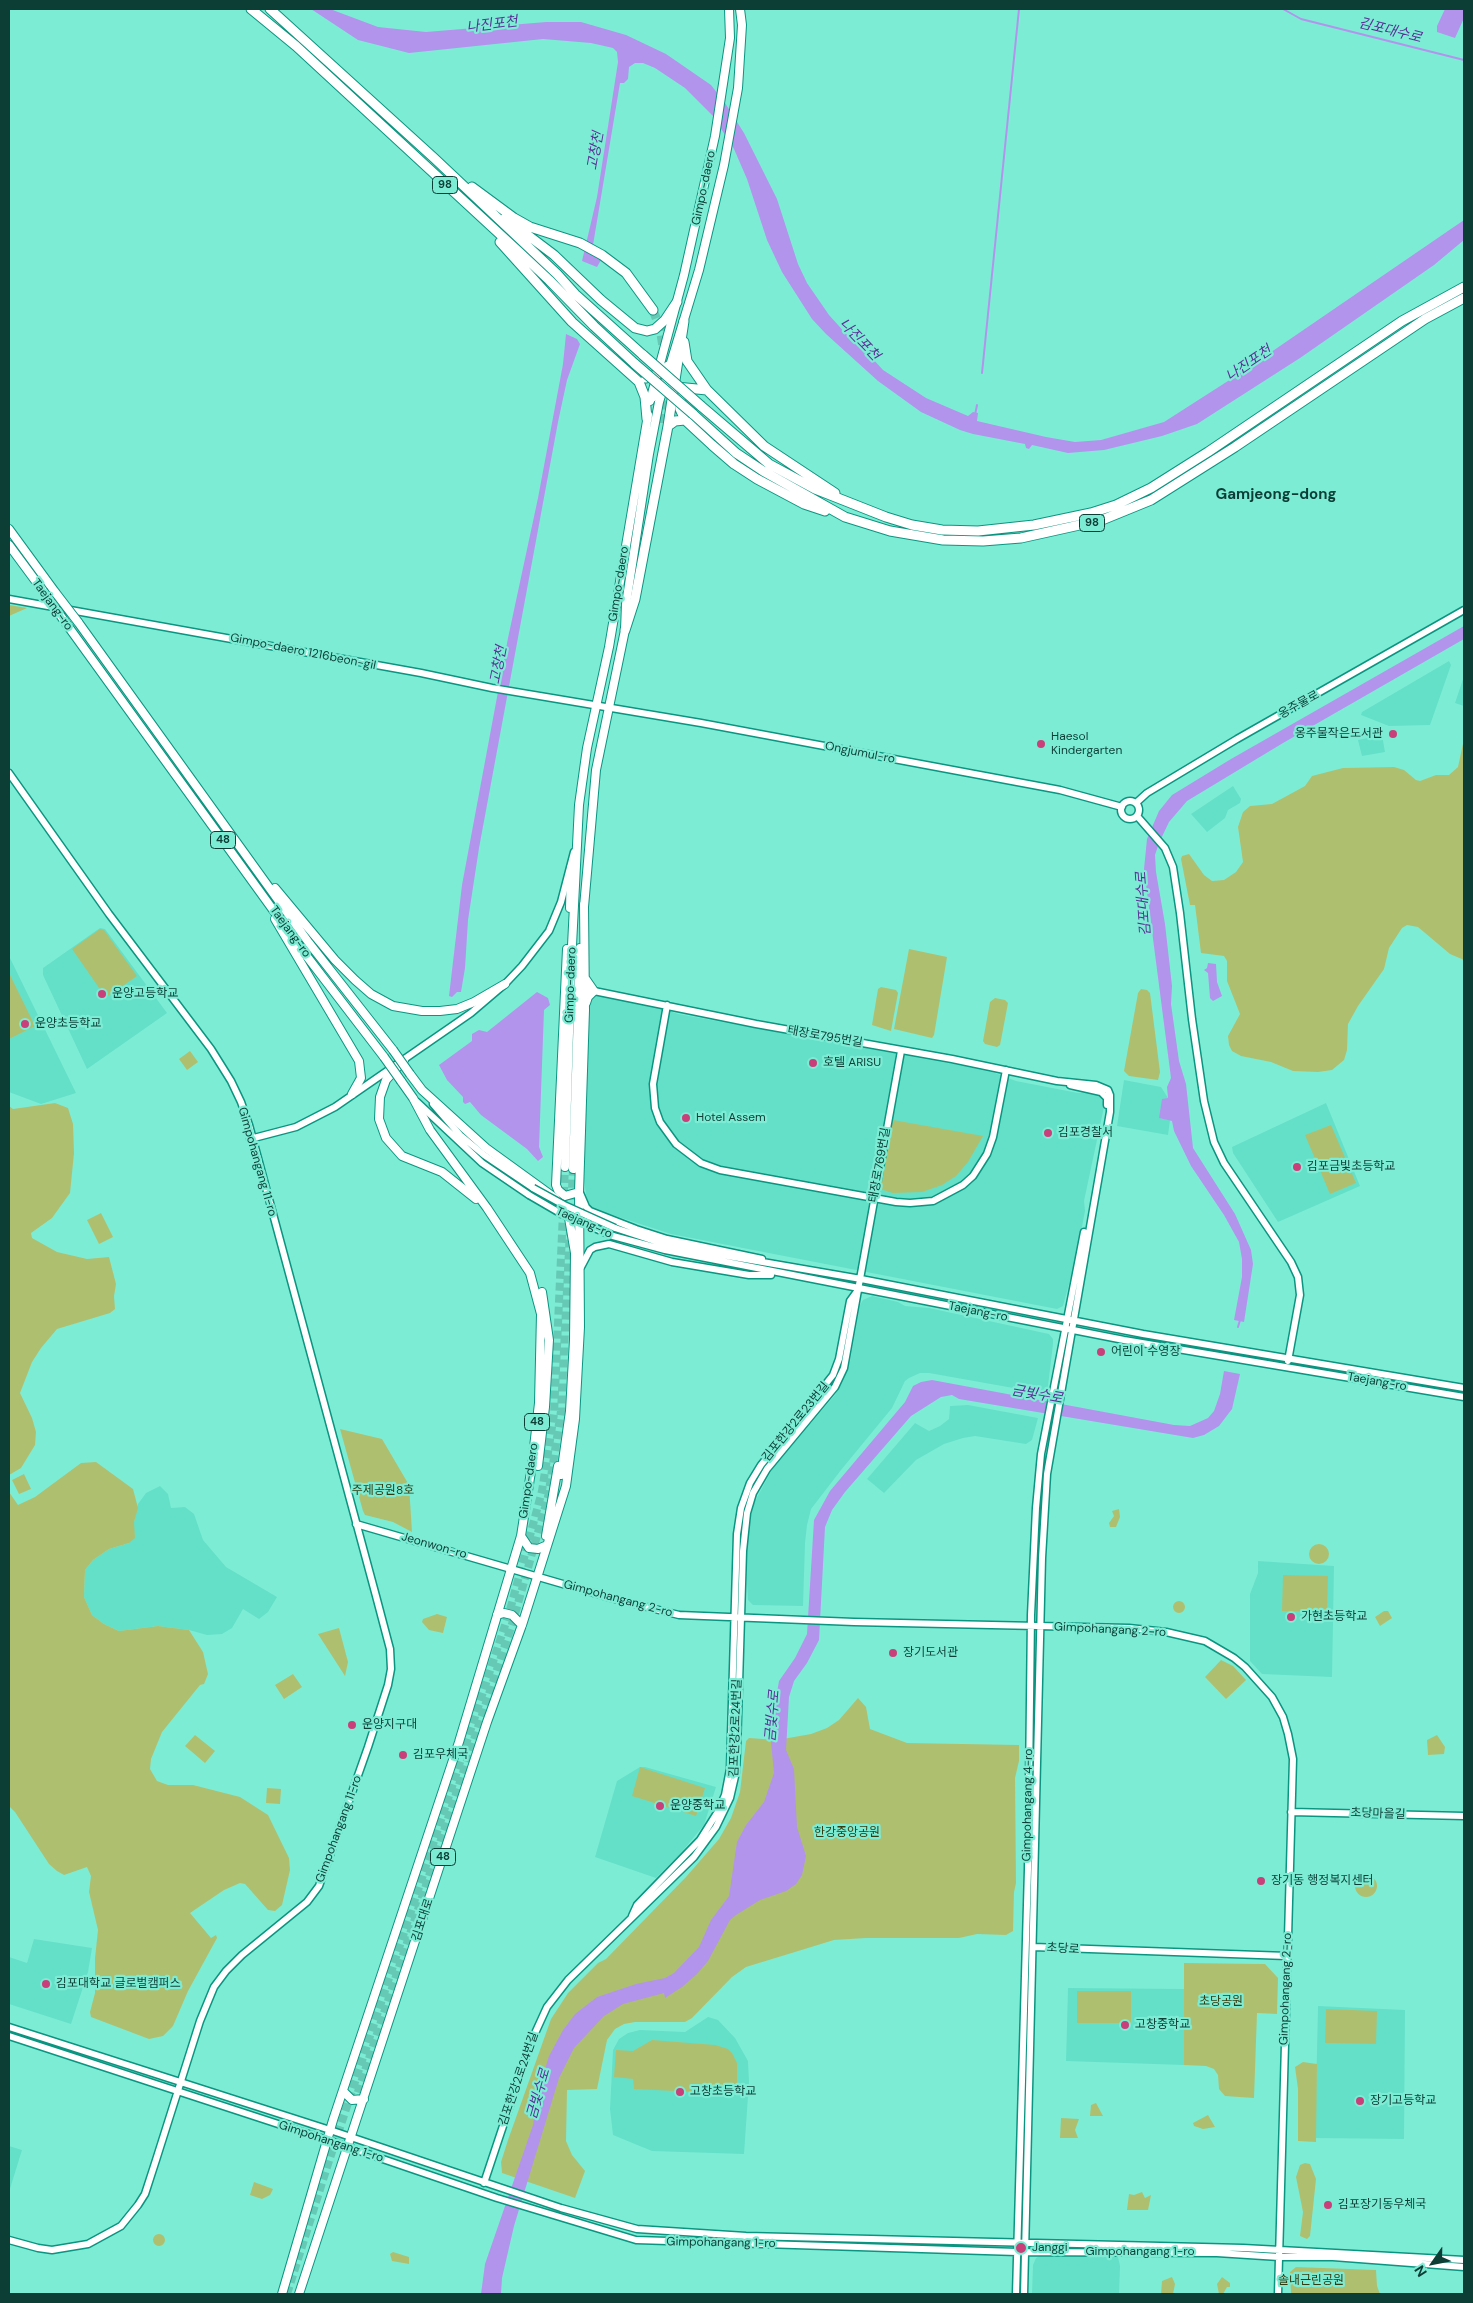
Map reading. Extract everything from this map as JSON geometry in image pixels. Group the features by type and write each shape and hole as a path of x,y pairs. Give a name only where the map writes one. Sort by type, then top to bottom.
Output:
{"highway":[{"name":"98","path":"251,9 296,46 543,274 594,326 635,364 736,453 763,471 844,516 916,536 974,541 1021,538 1102,520 1135,508 1186,479 1425,319 1464,298"},
{"name":"98","path":"270,9 434,158 557,274 596,314 769,464 815,489 858,507 912,525 942,530 978,531 1010,529 1072,518 1116,505 1176,473 1402,321 1464,287"},
{"path":"434,158 514,218 539,231 580,243 602,255 626,273 653,310"},
{"path":"467,189 554,255 601,300 635,328 647,331 655,329 665,320 677,302"},
{"path":"461,200 527,270 572,322 639,382 646,397 647,419"},
{"path":"624,630 635,599 666,425 676,387 684,322"},
{"path":"684,322 687,361 707,390 777,457 858,507"},
{"path":"633,375 651,378 668,366"},
{"path":"651,398 662,391 676,387 707,390"},
{"path":"694,388 682,397 680,409 685,420 734,464 757,479 804,504 844,516"},
{"path":"666,425 675,421 685,420"}],"main road":[{"name":"Gimpo-daero","path":"730,9 730,38 715,136 700,209 651,398 597,705 587,748 576,838 577,877 571,966 569,1168 578,962 596,770 624,630 626,604 648,464 662,391 668,366 684,322 699,270 735,109 742,25 740,9"},
{"name":"Taejang-ro","path":"9,529 309,943 422,1090"},
{"name":"Taejang-ro","path":"9,546 413,1098"},
{"path":"253,864 335,960 371,994 383,1002 403,1009 440,1011 474,1002 505,984"},
{"name":"Gimpo-daero","path":"571,868 556,1185 558,1190 565,1196 580,1192"},
{"path":"254,882 292,949 354,1050 361,1070 360,1078 352,1094"},
{"name":"Gimpo-daero","path":"545,1546 566,1486 575,1419 580,1336 580,1192 585,1006 584,904"},
{"path":"584,976 594,991 588,998 585,1006"},
{"path":"404,1060 386,1080 380,1097 379,1119 386,1138 402,1156 442,1172 487,1208"},
{"name":"48","path":"422,1090 486,1148 555,1198 564,1208 572,1229 575,1253 574,1340 570,1411 561,1474"},
{"name":"Gimpo-daero","path":"413,1098 430,1130 487,1208 530,1273 541,1314 541,1369 532,1465 521,1536 511,1569"},
{"path":"572,1229 577,1243 580,1267"},
{"path":"530,1273 542,1292 549,1340 545,1407 538,1466"},
{"path":"521,1536 529,1548 538,1549 545,1546 567,1400 574,1285"},
{"name":"김포대로","path":"299,2294 487,1722 522,1626 545,1546"},
{"name":"김포대로","path":"282,2294 330,2130 459,1742 511,1569"},
{"path":"497,1615 504,1613 512,1615 522,1626"},
{"path":"343,2091 352,2100 364,2099"}],"street":[{"name":"Gimpo-daero 1216beon-gil","path":"9,599 421,673 492,688 597,705"},
{"name":"옹주물로","path":"1136,803 1147,793 1237,739 1464,610"},
{"name":"Ongjumul-ro","path":"597,705 1060,790 1122,806"},
{"name":"Gimpohangang 11-ro","path":"9,773 109,914 211,1048 241,1102 390,1649 391,1669 388,1685 320,1886 307,1902 226,1971 214,1987 200,2021 141,2195 130,2212 119,2224 88,2242 71,2245 38,2246 9,2238"},
{"name":"Gimpohangang 11-ro","path":"9,777 107,915 209,1050 235,1095 251,1139"},
{"path":"1128,802 1136,803 1139,810 1138,816 1133,819 1125,818 1122,813 1122,806 1128,802"},
{"path":"1138,816 1149,826 1165,848 1177,888 1192,1019 1204,1101 1214,1142 1224,1163 1291,1262 1298,1277 1300,1295 1286,1367"},
{"path":"251,1139 310,1121 335,1107 471,1013 505,984 522,966 549,931 571,868 576,838"},
{"name":"태장로795번길","path":"594,991 756,1024 1057,1080 1105,1094 1108,1102 1071,1320"},
{"path":"667,1005 654,1071 653,1096 660,1122 676,1144 694,1159 710,1168 874,1199 910,1203 933,1201 954,1191 973,1176 990,1148 1006,1070"},
{"name":"태장로769번길","path":"858,1289 902,1051"},
{"name":"Taejang-ro","path":"422,1090 460,1135 499,1167 564,1205 615,1228 668,1245 860,1279 1071,1320 1464,1388"},
{"name":"Taejang-ro","path":"413,1098 482,1163 528,1195 560,1213 613,1236 665,1250 784,1275 1069,1330 1464,1397"},
{"path":"580,1192 586,1207 590,1211 628,1226 667,1239 754,1257 784,1267"},
{"path":"580,1267 590,1250 609,1244 672,1262 749,1274 784,1275"},
{"name":"김포한강2로23번길","path":"738,1618 743,1537 753,1493 770,1464 828,1395 841,1376 846,1361 858,1289"},
{"name":"Gimpohangang 4-ro","path":"1016,2294 1028,1869 1031,1626 1037,1492 1046,1431 1071,1320"},
{"name":"Gimpohangang 4-ro","path":"1024,2294 1027,2242 1041,1626 1047,1474 1061,1393 1069,1330"},
{"name":"Jeonwon-ro","path":"356,1524 511,1569"},
{"name":"Gimpohangang 2-ro","path":"511,1569 666,1612 762,1619 1119,1628 1166,1632 1205,1642 1234,1658 1256,1677 1272,1697 1282,1717 1293,1759 1278,2294"},
{"name":"김포한강2로24번길","path":"484,2183 531,2042 542,2017 560,1988 704,1845 723,1815 730,1798 737,1758 738,1618"},
{"name":"초당마을길","path":"1291,1812 1464,1816"},
{"name":"초당로","path":"1033,1947 1287,1957"},
{"name":"Gimpohangang 1-ro","path":"9,2027 352,2137 536,2200 587,2216 648,2231 746,2236 1202,2246 1280,2254 1464,2267"},
{"name":"Gimpohangang 1-ro","path":"9,2036 534,2210 622,2237 648,2241 1017,2252 1356,2253 1464,2260"}],"shaded area":[{"path":"1449,661 1451,665 1430,725 1389,726 1361,715 1362,712"},
{"path":"1464,676 1464,706 1455,703"},
{"path":"1382,735 1385,752 1362,756 1358,740"},
{"path":"1233,786 1241,799 1240,803 1228,810 1225,818 1207,832 1191,814"},
{"name":"운양고등학교","path":"100,928 105,929 167,1013 87,1069 43,975 43,968"},
{"name":"운양초등학교","path":"9,956 76,1093 41,1104 9,1092"},
{"path":"597,995 655,1006 678,1014 964,1066 995,1073 1016,1081 1078,1093 1098,1094 1104,1107 1084,1201 1085,1211 1076,1258 1063,1306 1057,1309 671,1234 594,1209 587,1201 584,1180 588,1009 590,999"},
{"path":"1124,1080 1161,1087 1168,1098 1159,1118 1170,1120 1168,1135 1117,1126"},
{"name":"김포금빛초등학교","path":"1326,1103 1360,1186 1278,1222 1233,1153 1232,1147"},
{"path":"872,1296 898,1302 905,1306 929,1308 1049,1334 1053,1339 1053,1344 1047,1394 929,1373 920,1373 909,1378 905,1381 892,1408 811,1509 805,1543 803,1606 753,1605 748,1600 746,1563 748,1528 754,1503 773,1468 835,1395 850,1362 860,1305 863,1300"},
{"path":"968,1405 1038,1418 1032,1440 1026,1444 975,1436 963,1438 944,1444 916,1460 884,1493 867,1479 915,1423 929,1431 949,1419 950,1406"},
{"path":"160,1486 168,1494 171,1508 185,1507 194,1514 203,1540 226,1567 277,1597 268,1612 259,1619 243,1609 232,1628 222,1634 207,1635 189,1630 158,1626 119,1631 104,1624 92,1615 84,1597 85,1570 93,1560 109,1549 129,1543 138,1504 146,1493"},
{"name":"가현초등학교","path":"1258,1561 1334,1566 1332,1677 1262,1674 1250,1661 1250,1594 1258,1573"},
{"name":"운양중학교","path":"640,1767 716,1787 704,1825 680,1854 656,1878 595,1857 617,1781"},
{"name":"김포대학교 글로벌캠퍼스","path":"34,1939 92,1948 88,1972 71,2024 9,2004 9,1957 27,1963"},
{"name":"고창중학교","path":"1068,1988 1184,1989 1184,2065 1066,2061"},
{"name":"장기고등학교","path":"1318,2006 1405,2010 1404,2139 1315,2138"},
{"name":"고창초등학교","path":"708,2017 718,2020 735,2038 748,2061 749,2082 744,2154 652,2151 613,2135 610,2109 613,2050 619,2039 628,2033 640,2030 685,2032"},
{"path":"9,2146 22,2150 9,2192"},
{"path":"1042,2255 1110,2255 1118,2257 1120,2266 1119,2294 1032,2294 1033,2265 1036,2258"}],"green space":[{"path":"9,605 27,608 9,616"},
{"path":"1464,739 1464,960 1450,954 1418,927 1407,925 1402,928 1389,948 1384,969 1348,1024 1347,1050 1344,1060 1332,1070 1318,1072 1293,1071 1271,1062 1241,1056 1232,1051 1228,1036 1240,1014 1227,981 1227,961 1224,956 1201,953 1195,905 1190,905 1182,856 1189,854 1204,875 1212,881 1224,880 1236,872 1243,862 1238,827 1243,812 1250,806 1272,804 1305,786 1312,776 1343,768 1394,767 1404,770 1420,781 1436,775 1449,775 1458,767"},
{"path":"100,929 104,930 137,976 108,996 104,995 72,949"},
{"path":"909,949 947,957 932,1038 894,1029"},
{"path":"9,973 35,1026 9,1039"},
{"path":"881,987 896,990 898,993 891,1031 872,1025 878,989"},
{"path":"1141,989 1147,990 1150,993 1160,1072 1158,1080 1129,1076 1124,1071 1138,993"},
{"path":"995,998 1005,1000 1008,1003 1000,1045 997,1047 985,1044 983,1041 990,1002"},
{"path":"190,1051 198,1062 187,1070 179,1059"},
{"path":"55,1103 68,1108 73,1124 74,1153 70,1193 52,1218 31,1233 32,1238 57,1252 87,1259 109,1257 116,1284 114,1296 115,1309 110,1313 57,1329 32,1362 20,1393 32,1418 36,1432 35,1445 21,1468 9,1475 9,1106 13,1109"},
{"path":"893,1120 983,1136 968,1162 956,1176 942,1185 922,1192 893,1193 880,1189"},
{"path":"1331,1125 1356,1183 1330,1194 1305,1135"},
{"path":"101,1213 113,1237 99,1244 87,1220"},
{"name":"주제공원8호","path":"340,1429 382,1439 409,1485 412,1532 393,1522 365,1515"},
{"path":"96,1462 133,1489 138,1508 134,1522 135,1538 129,1543 109,1549 93,1560 85,1570 84,1597 92,1615 104,1624 119,1631 158,1626 189,1630 203,1652 208,1674 204,1684 200,1685 162,1732 151,1759 150,1769 157,1781 168,1785 193,1785 240,1797 268,1815 289,1858 290,1870 282,1905 275,1911 268,1910 245,1884 240,1883 224,1890 190,1913 211,1938 216,1935 217,1938 188,1991 173,2026 163,2036 149,2039 91,2017 90,2012 95,1993 95,1958 98,1930 89,1892 91,1876 87,1867 64,1875 57,1871 49,1864 15,1812 9,1806 9,1492 18,1505 35,1497 81,1463"},
{"path":"24,1474 31,1489 19,1494 12,1480"},
{"path":"1119,1509 1120,1517 1116,1527 1110,1527 1109,1523 1114,1516 1112,1511"},
{"path":"1319,1544 1326,1547 1329,1554 1326,1561 1319,1564 1312,1561 1309,1554 1312,1547"},
{"path":"1283,1575 1328,1576 1327,1612 1282,1611"},
{"path":"1177,1601 1181,1601 1185,1607 1181,1613 1177,1613 1173,1609 1173,1605"},
{"path":"1384,1611 1388,1611 1392,1618 1380,1626 1375,1617"},
{"path":"437,1614 447,1617 443,1633 429,1630 422,1622 423,1619"},
{"path":"339,1628 348,1662 345,1676 318,1634"},
{"path":"1221,1660 1233,1666 1246,1680 1226,1699 1205,1677"},
{"path":"293,1674 302,1687 284,1699 275,1685"},
{"name":"한강중앙공원","path":"858,1698 866,1707 870,1729 907,1743 1019,1745 1019,1761 1015,1778 1016,1883 1013,1931 1006,1935 977,1934 959,1938 834,1940 746,1967 732,1977 692,2018 685,2022 635,2022 624,2024 615,2029 607,2040 597,2089 567,2090 566,2141 572,2155 585,2171 575,2198 502,2173 501,2162 508,2140 551,2019 568,1993 598,1963 606,1959 686,1877 719,1839 731,1818 740,1792 746,1741 749,1738 777,1740 811,1734 827,1728 839,1720"},
{"path":"195,1735 215,1751 205,1763 185,1746"},
{"path":"1437,1735 1445,1747 1444,1754 1428,1755 1427,1740"},
{"path":"640,1767 705,1788 696,1816 632,1796"},
{"path":"267,1788 281,1789 280,1804 266,1803"},
{"path":"1366,1875 1376,1882 1377,1886 1370,1896 1366,1897 1356,1890 1355,1886 1362,1876"},
{"name":"초당공원","path":"1184,1963 1265,1964 1278,1978 1277,2014 1257,2013 1254,2098 1225,2096 1219,2089 1218,2075 1214,2069 1206,2066 1184,2065"},
{"path":"1077,1991 1131,1991 1131,2023 1077,2023"},
{"path":"1326,2009 1377,2011 1376,2044 1325,2043"},
{"path":"652,2040 715,2045 728,2049 737,2063 737,2088 717,2087 716,2093 634,2089 633,2079 614,2077 616,2050 633,2051"},
{"path":"1303,2062 1317,2064 1316,2142 1298,2141 1298,2089 1295,2067"},
{"path":"1096,2103 1103,2116 1090,2116 1091,2105"},
{"path":"1208,2115 1215,2127 1203,2129 1194,2126 1193,2123"},
{"path":"1061,2118 1079,2119 1075,2130 1078,2138 1060,2138"},
{"path":"1310,2164 1316,2179 1310,2236 1307,2239 1300,2236 1303,2212 1296,2177 1300,2165"},
{"path":"254,2182 273,2189 270,2195 262,2199 250,2195"},
{"path":"1142,2192 1145,2198 1151,2195 1148,2210 1127,2210 1129,2194 1134,2195"},
{"path":"157,2234 161,2234 165,2240 161,2246 157,2246 153,2242 153,2238"},
{"path":"393,2252 409,2257 409,2264 392,2261 390,2254"},
{"name":"솔내근린공원","path":"1296,2267 1376,2270 1377,2286 1380,2294 1291,2294 1290,2272"},
{"path":"1172,2277 1175,2284 1173,2294 1161,2294 1162,2281"},
{"path":"1222,2277 1230,2283 1230,2287 1227,2287 1223,2294 1219,2294 1217,2284"}],"water":[{"path":"311,9 330,9 378,27 426,32 546,22 581,22 626,35 666,54 711,85 725,103 744,133 777,199 798,264 807,283 829,315 848,336 867,355 872,355 872,358 883,370 926,398 968,416 973,412 978,413 977,421 1046,437 1075,442 1101,440 1164,422 1242,372 1464,220 1464,240 1434,265 1300,358 1197,424 1162,436 1104,450 1068,453 1032,445 1029,449 1026,448 1025,444 960,430 921,412 878,381 826,334 812,319 782,272 767,240 747,179 734,149 713,116 685,88 655,68 643,63 635,63 629,67 628,79 624,83 620,83 593,245 601,260 597,267 582,261 597,197 618,62 617,52 613,48 591,43 543,39 409,53 358,40"},
{"path":"1445,9 1464,9 1464,18 1455,38 1437,32 1437,26"},
{"path":"566,334 577,339 580,344 567,380 558,422 479,848 468,920 465,968 461,992 457,992 452,997 449,996 462,885 508,638 538,498 563,364"},
{"path":"1464,626 1464,639 1283,743 1187,801 1169,822 1155,855 1172,986 1171,1004 1179,1061 1186,1084 1193,1148 1235,1214 1251,1250 1253,1264 1244,1322 1234,1320 1242,1277 1242,1259 1239,1242 1224,1215 1191,1166 1174,1131 1172,1121 1159,1118 1162,1099 1168,1098 1167,1087 1171,1078 1144,869 1147,839 1159,811 1172,795 1231,759"},
{"path":"1208,963 1216,964 1217,982 1222,996 1213,1001 1210,998 1208,973 1204,970 1207,968"},
{"path":"537,992 548,998 550,1005 544,1010 539,1147 543,1157 538,1161 527,1149 481,1115 470,1102 465,1104 463,1097 447,1080 439,1065 472,1041 472,1034 479,1030 487,1032"},
{"name":"금빛수로","path":"1224,1371 1240,1374 1232,1409 1219,1426 1204,1435 1193,1438 959,1399 952,1395 941,1397 911,1416 845,1492 832,1510 825,1527 819,1640 807,1663 794,1681 789,1697 786,1750 794,1769 797,1827 806,1856 802,1875 796,1884 786,1891 760,1900 730,1920 708,1961 682,1987 665,1998 664,1993 623,2004 604,2016 574,2048 559,2078 514,2226 502,2278 501,2294 481,2294 485,2264 533,2125 539,2088 549,2056 563,2030 575,2014 597,1997 636,1984 665,1978 674,1973 699,1947 711,1920 729,1896 737,1842 746,1825 764,1802 774,1773 771,1742 773,1717 770,1710 774,1710 779,1681 795,1658 807,1634 814,1520 830,1491 905,1402 913,1386 932,1380 1174,1425 1190,1426 1208,1418 1214,1411 1220,1394"}],"waterway":[{"path":"982,373 1019,9"},
{"name":"김포대수로","path":"1283,9 1301,19 1464,60"},
{"path":"975,415 977,405"},
{"name":"김포대수로","path":"1238,1327 1240,1320"}],"tunnel":[{"path":"653,310 660,328 664,353"},
{"path":"664,386 664,423"},
{"path":"287,2294 510,1610 542,1491 554,1414 565,1167"},
{"path":"354,2104 513,1621 548,1497 561,1411 573,1169"}],"place":[{"name":"옹주물작은도서관","path":"1393,734"},
{"name":"Haesol Kindergarten","path":"1041,744"},
{"name":"운양고등학교","path":"102,994"},
{"name":"운양초등학교","path":"25,1024"},
{"name":"호텔 ARISU","path":"813,1063"},
{"name":"Hotel Assem","path":"686,1118"},
{"name":"김포경찰서","path":"1048,1133"},
{"name":"김포금빛초등학교","path":"1297,1167"},
{"name":"어린이 수영장","path":"1101,1352"},
{"name":"가현초등학교","path":"1291,1617"},
{"name":"장기도서관","path":"893,1653"},
{"name":"운양지구대","path":"352,1725"},
{"name":"김포우체국","path":"403,1755"},
{"name":"운양중학교","path":"660,1806"},
{"name":"장기동 행정복지센터","path":"1261,1881"},
{"name":"김포대학교 글로벌캠퍼스","path":"46,1984"},
{"name":"고창중학교","path":"1125,2025"},
{"name":"고창초등학교","path":"680,2092"},
{"name":"장기고등학교","path":"1360,2101"},
{"name":"김포장기동우체국","path":"1328,2205"},
{"name":"Janggi","path":"1021,2248"}],"district":[{"name":"Gamjeong-dong","path":"1276,495"}],"water label":[{"name":"나진포천","path":"492,25"},
{"name":"고창천","path":"596,151"},
{"name":"나진포천","path":"859,340"},
{"name":"나진포천","path":"1249,364"},
{"name":"고창천","path":"499,665"}]}
